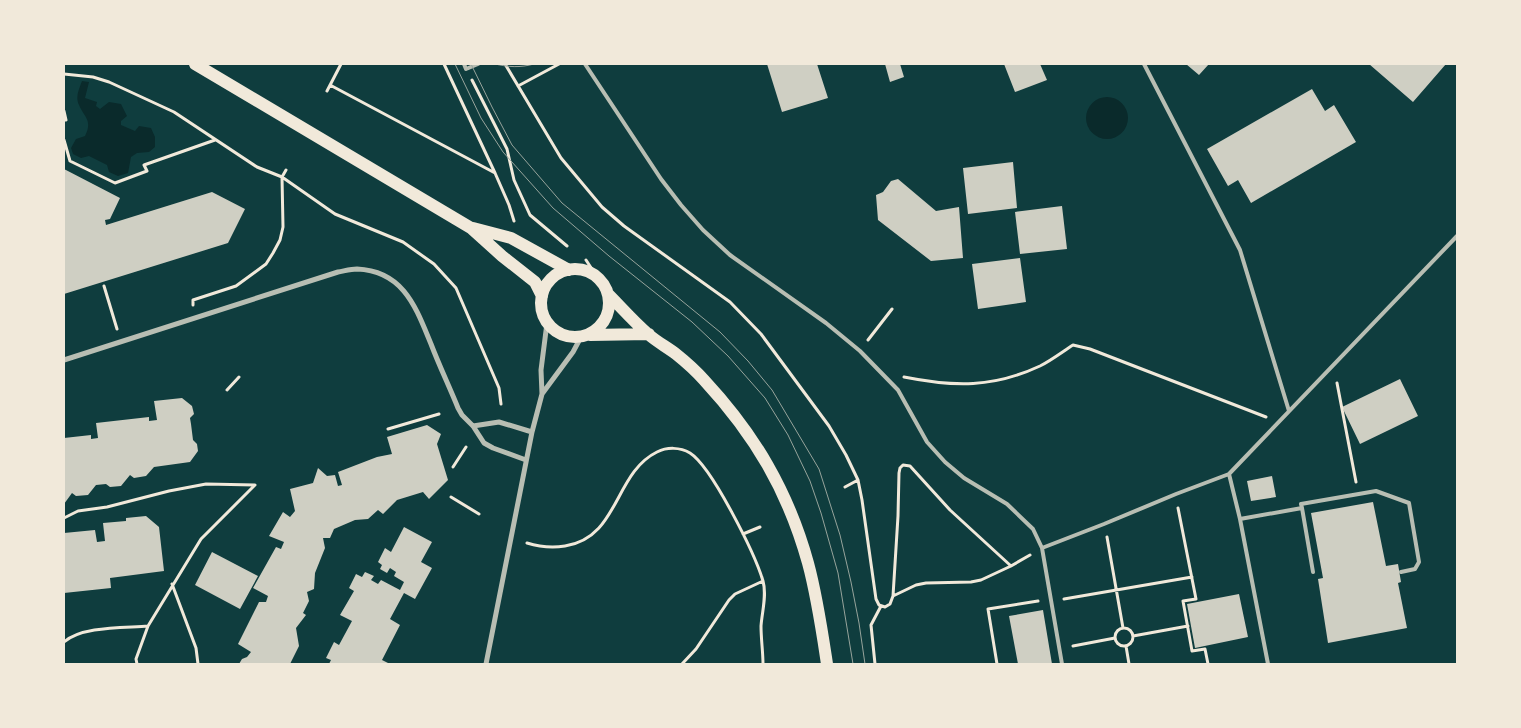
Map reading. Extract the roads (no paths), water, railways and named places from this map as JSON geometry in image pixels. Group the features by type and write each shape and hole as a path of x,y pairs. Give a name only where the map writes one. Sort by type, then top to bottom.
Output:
{"main road":[{"path":"195,64 471,228 535,282 542,296"},
{"path":"471,228 512,238 569,270"},
{"path":"585,336 598,330 604,322 608,314 608,294 604,285 589,272 579,269 559,273 545,287 541,305 542,314 554,330 571,338 648,334"},
{"path":"608,294 648,334 678,356 703,379 742,426 775,476 796,524 809,565 827,664"}],"street":[{"path":"64,360 338,272 357,269 378,273 392,280 406,292 417,311 458,408 484,443 526,460"},
{"path":"486,664 526,460 542,394 542,370 547,323"},
{"path":"542,394 585,336"},
{"path":"473,426 499,422 532,432"}],"lane":[{"path":"464,64 466,69 478,64"},
{"path":"585,64 661,179 703,230 730,255 826,323 860,351 898,390 927,442 945,462 964,478 1007,504 1033,529 1042,548 1062,664"},
{"path":"1144,64 1240,250 1288,411"},
{"path":"1042,548 1229,474 1457,236"},
{"path":"1229,474 1240,519 1268,664"},
{"path":"1314,572 1301,504 1376,491 1409,503 1419,562 1415,569 1401,572"},
{"path":"1240,519 1302,508"}],"water":[{"path":"82,81 89,82 85,98 97,102 96,106 100,109 109,102 121,104 127,116 121,121 121,125 135,131 139,126 151,128 155,137 155,147 149,152 137,153 131,157 128,173 118,176 109,172 107,165 89,156 81,158 73,154 71,148 76,139 85,136 88,126 87,119 77,99"},
{"path":"1111,97 1119,100 1125,106 1128,118 1125,130 1119,136 1103,139 1095,136 1089,130 1086,114 1089,106 1095,100"}],"tram line":[{"path":"455,64 481,118 503,152 553,208 609,256 692,322 728,356 765,398 788,435 810,481 821,513 838,573 853,664"},
{"path":"471,64 512,145 562,203 720,332 772,390 819,469 840,535 859,623 865,664"},
{"path":"495,64 514,67 534,64"}]}
